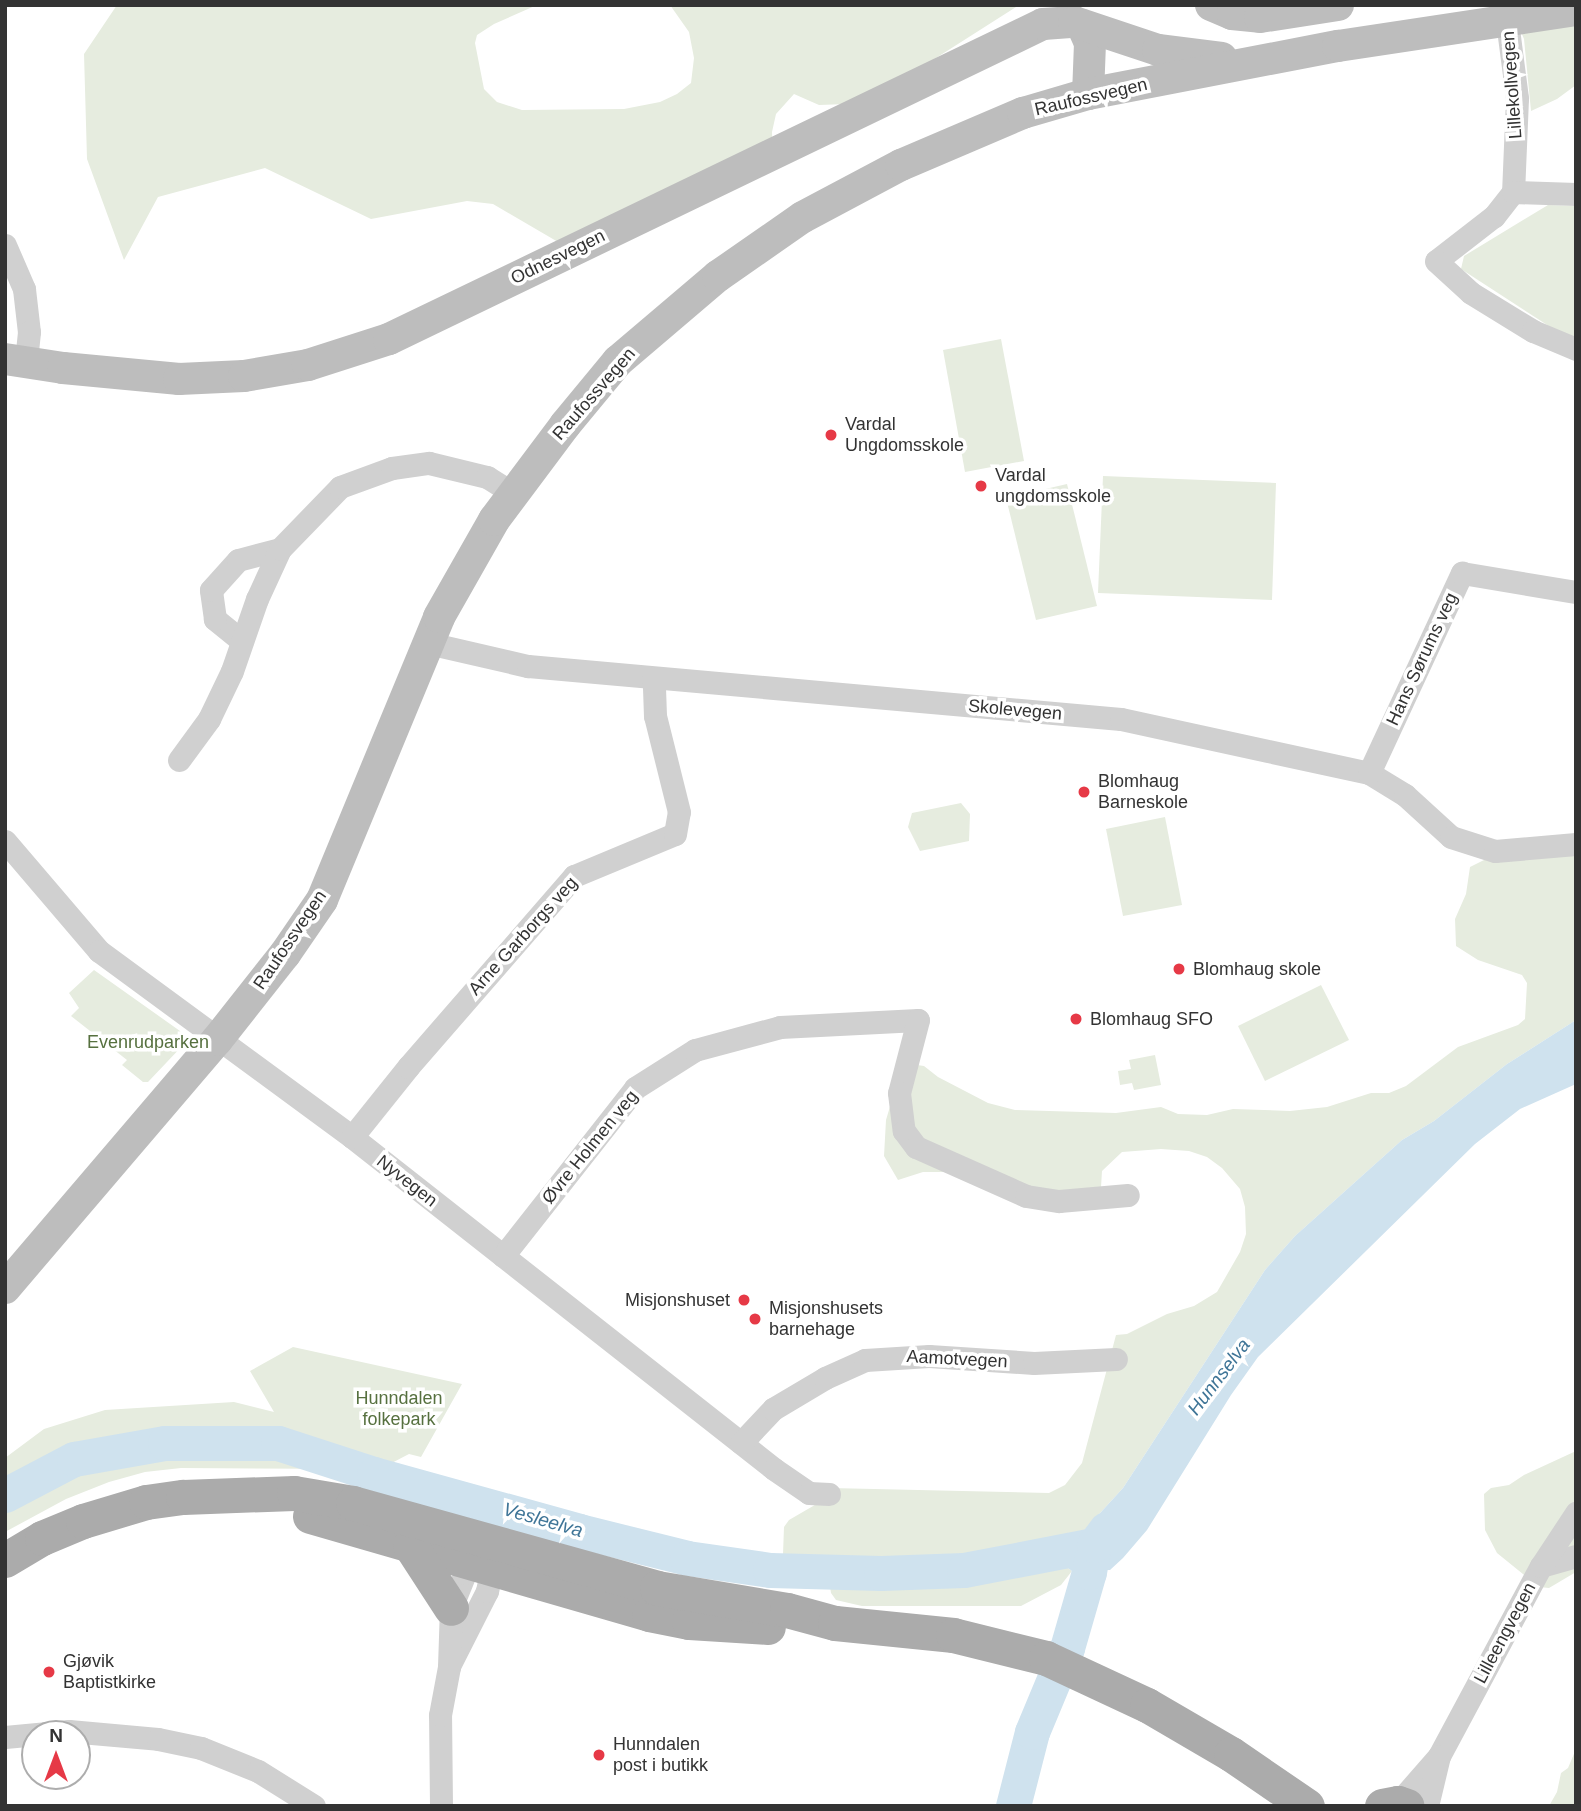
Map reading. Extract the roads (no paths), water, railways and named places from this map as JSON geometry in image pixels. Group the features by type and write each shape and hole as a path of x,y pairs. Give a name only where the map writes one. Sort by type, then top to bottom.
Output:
{"main road":[{"path":"1211,5 1232,13 1261,17 1338,5"},
{"name":"Raufossvegen","path":"5,1288 217,1040 285,954 322,900 428,643 494,520 513,493 618,361 718,276 803,217 901,165 1023,113 1088,94 1262,61 1576,10"},
{"name":"Odnesvegen","path":"15,360 179,379 244,376 308,365 389,339 1035,27 1057,21 1095,21 1176,54 1262,61"},
{"path":"1095,21 1122,52 1121,88"},
{"path":"1088,94 1090,43 1095,21"},
{"path":"5,1560 42,1538 109,1512 155,1501 294,1493 385,1510 486,1559"},
{"path":"211,1496 309,1516 410,1545 787,1610 835,1623 953,1634 1020,1650 1112,1686 1301,1800 1334,1806"},
{"path":"410,1545 451,1608"}],"street":[{"name":"Lillekollvegen","path":"1507,20 1517,98 1513,191"},
{"path":"1576,194 1513,191 1494,216 1436,261 1471,293 1533,331 1576,349"},
{"path":"5,245 24,289 29,332 15,360"},
{"path":"179,760 208,719 280,549 340,488 392,468 429,463 461,468 486,477 513,493"},
{"path":"242,641 215,619 211,590 237,560 280,549"},
{"name":"Hans Sørums veg","path":"1369,772 1462,573 1576,592"},
{"name":"Skolevegen","path":"428,643 528,666 1121,719 1369,772 1405,795 1451,837 1495,851 1576,844"},
{"name":"Arne Garborgs veg","path":"352,1138 408,1067 573,876 676,835 679,812 654,716 654,678"},
{"name":"Nyvegen","path":"5,841 99,951 352,1138 741,1443 809,1493 829,1494"},
{"name":"Øvre Holmen veg","path":"503,1256 635,1088 695,1050 780,1027 918,1020 899,1093 904,1131 916,1147 1026,1196 1059,1201 1128,1195"},
{"name":"Aamotvegen","path":"741,1443 774,1409 825,1378 865,1360 929,1356 1034,1363 1116,1359"},
{"name":"Lilleengvegen","path":"1404,1805 1438,1756 1541,1566 1576,1513"},
{"path":"1541,1566 1576,1556"},
{"path":"440,1806 440,1715 449,1667 451,1608 457,1588 486,1559"},
{"path":"449,1667 480,1607 486,1559"},
{"path":"5,1737 69,1731 158,1739 201,1748 258,1771 314,1806"}],"water":[{"path":"1576,1020 1576,1084 1520,1109 1475,1144 1258,1357 1231,1395 1147,1530 1123,1558 1110,1570 1072,1571 1065,1566 1053,1542 1080,1535 1123,1488 1265,1270 1295,1236 1402,1140 1434,1121 1507,1064"}],"waterway":[{"name":"Vesleelva","path":"5,1495 74,1459 165,1443 278,1443 374,1474 579,1531 687,1558 770,1570 881,1573 964,1570 1094,1545"},
{"name":"Hunnselva","path":"1013,1806 1032,1732 1067,1648 1094,1545 1106,1529"}],"place":[{"name":"Vardal Ungdomsskole","path":"831,435"},
{"name":"Vardal ungdomsskole","path":"981,486"},
{"name":"Blomhaug Barneskole","path":"1084,792"},
{"name":"Blomhaug skole","path":"1179,969"},
{"name":"Blomhaug SFO","path":"1076,1019"},
{"name":"Misjonshuset","path":"744,1300"},
{"name":"Misjonshusets barnehage","path":"755,1319"},
{"name":"Gjøvik Baptistkirke","path":"49,1672"},
{"name":"Hunndalen post i butikk","path":"599,1755"}],"park label":[{"name":"Evenrudparken","path":"148,1042"},
{"name":"Hunndalen folkepark","path":"399,1409"}]}
